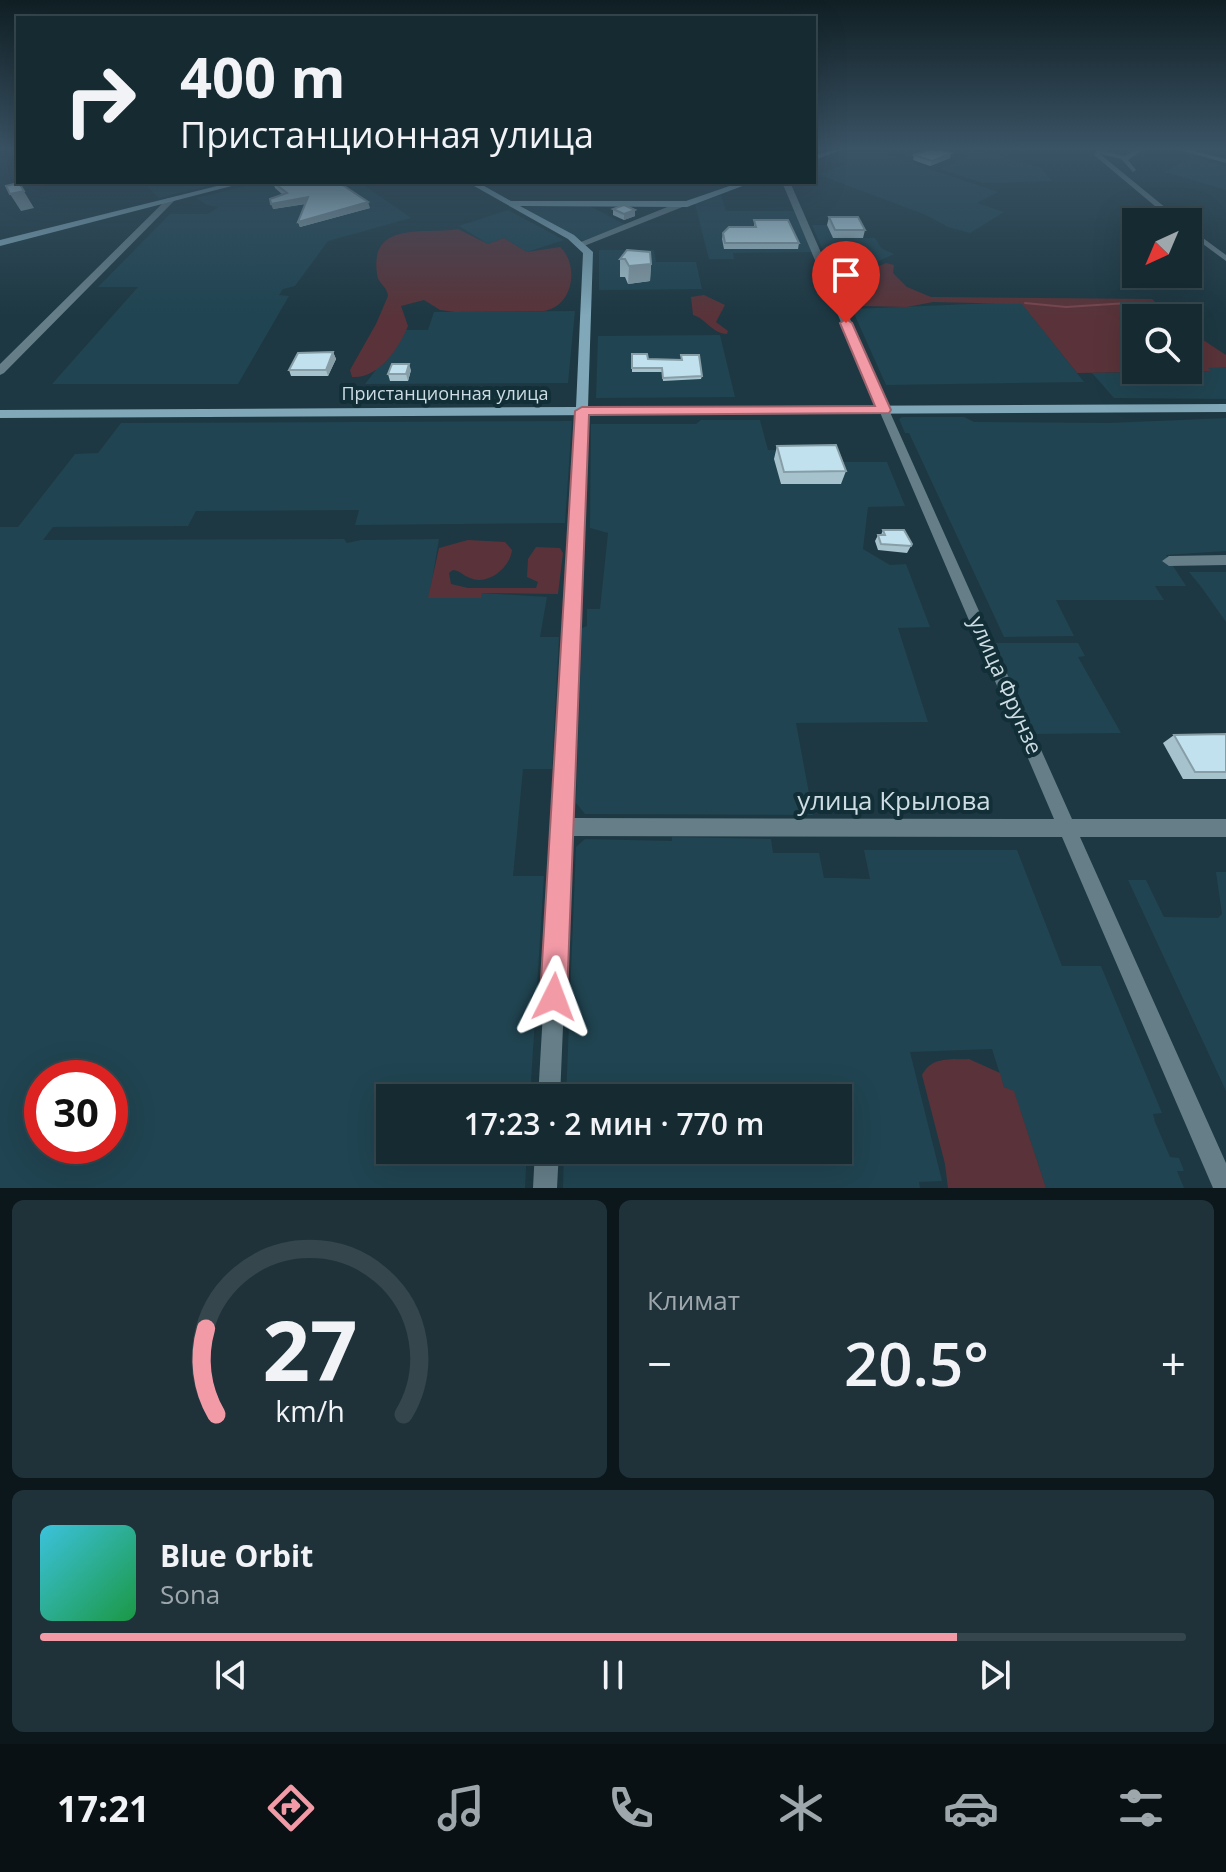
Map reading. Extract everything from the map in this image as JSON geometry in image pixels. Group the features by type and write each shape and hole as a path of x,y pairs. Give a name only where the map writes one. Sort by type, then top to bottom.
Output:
{"main road":[{"path":"0,243 149,205"},
{"path":"514,205 581,244 590,259 582,411"},
{"name":"Пристанционная улица","path":"0,414 1226,408"}],"street":[{"path":"0,371 166,205"},
{"path":"581,244 678,205"},
{"name":"улица Фрунзе","path":"796,205 1225,1188"},
{"path":"1202,240 1226,259"},
{"path":"550,1084 582,411"},
{"path":"1169,561 1226,560"},
{"name":"улица Крылова","path":"561,827 1226,828"},
{"path":"545,1188 546,1164"}],"shaded area":[{"path":"210,205 393,205 411,218 328,241 295,286 283,289 279,295 289,296 238,384 52,384 138,287 98,287 170,214 208,214 219,207"},
{"path":"589,205 626,225 583,241 523,207"},
{"path":"695,205 724,205 726,211 796,211 812,252 733,253 734,259 709,259"},
{"path":"901,205 984,205 1004,212 970,233 948,227"},
{"path":"508,210 564,240 527,252 504,238 488,244 459,226"},
{"path":"812,225 856,225 863,238 875,238 881,248 894,254 868,266 829,265"},
{"path":"458,229 488,244 504,238 527,252 560,247 570,264 571,274 562,302 544,311 455,312 440,310 424,300 401,306 408,326 399,344 379,368 352,377 350,370 388,296 377,274 377,257 382,245 391,237 403,233"},
{"path":"599,250 654,250 656,262 696,262 702,289 599,290"},
{"path":"886,263 894,265 893,273 907,287 931,297 1152,299 1157,304 1122,304 1122,372 1077,373 1022,304 933,302 907,307 862,306 844,298 832,270 841,270 848,281 861,283 872,278 875,268"},
{"path":"704,295 725,305 716,322 728,331 727,334 693,315 691,297"},
{"path":"1021,302 1084,382 886,385 852,309"},
{"path":"575,311 568,383 365,384 388,354 397,330 428,330 434,312"},
{"path":"720,335 735,397 596,398 598,336"},
{"path":"1202,339 1226,355 1226,367 1208,368 1211,371 1202,371"},
{"path":"1207,367 1226,367 1226,399 1114,398 1092,373 1122,372 1122,384 1202,384 1202,371 1209,371"},
{"path":"964,417 974,422 1109,423 1226,418 1226,551 1166,555 1186,586 1155,586 1164,600 1056,600 1074,636 1004,637 909,433 905,433 899,419"},
{"path":"701,420 760,420 768,450 823,450 834,462 887,462 905,506 868,507 863,549 890,565 906,564 930,627 898,628 928,722 796,723 813,815 585,814 576,803 582,628 587,626 587,609 600,609 608,533 590,528 591,424 696,424"},
{"path":"572,421 565,523 355,525 359,510 196,511 188,526 53,527 43,540 344,539 347,543 439,539 429,598 482,593 547,597 540,637 559,637 552,769 523,769 513,876 544,876 531,1084 376,1084 376,1164 526,1164 525,1188 0,1188 0,527 18,527 75,454 98,453 121,423"},
{"path":"468,540 505,542 512,550 510,557 503,569 484,580 453,570 449,573 451,584 468,588 536,588 538,582 527,577 528,559 536,547 560,548 563,553 558,594 482,593 481,598 428,598 439,548"},
{"path":"1189,572 1226,572 1226,622 1202,588"},
{"path":"992,643 1078,643 1085,656 1078,657 1121,733 1034,734"},
{"path":"672,837 771,839 773,853 819,853 824,878 870,879 864,850 1017,850 1062,966 1101,966 1162,1113 1153,1114 1155,1122 1170,1157 1179,1158 1184,1171 1177,1171 1184,1188 1046,1188 1014,1092 1004,1087 992,1049 910,1052 942,1181 919,1182 920,1188 563,1188 564,1164 852,1164 852,1084 567,1084 576,847 585,839 672,841"},
{"path":"1216,872 1226,872 1226,1091 1128,880 1146,880 1164,917 1218,918 1222,914"},
{"path":"969,1059 1000,1073 1004,1087 1014,1091 1046,1188 948,1188 945,1164 922,1075 936,1062"}],"building":[{"path":"305,205 356,205 298,222"},
{"path":"625,205 635,210 624,214 613,209"},
{"path":"829,217 858,217 865,230 835,230"},
{"path":"754,220 788,220 799,243 725,243 723,233 729,227 756,227"},
{"path":"627,250 650,252 651,264 629,266 625,259 620,259"},
{"path":"333,352 326,370 289,370 298,353"},
{"path":"632,354 647,354 648,359 682,360 681,355 699,355 702,376 663,378 662,368 632,368"},
{"path":"392,364 409,364 406,374 388,374"},
{"path":"836,445 846,471 784,472 777,446"},
{"path":"883,530 904,530 911,546 881,544 878,535 885,535"},
{"path":"1226,734 1226,772 1195,772 1174,735"}],"waterway":[{"path":"1025,303 1066,307 1128,303"}],"route":[{"path":"554,997 582,411 884,410 846,323"}]}
